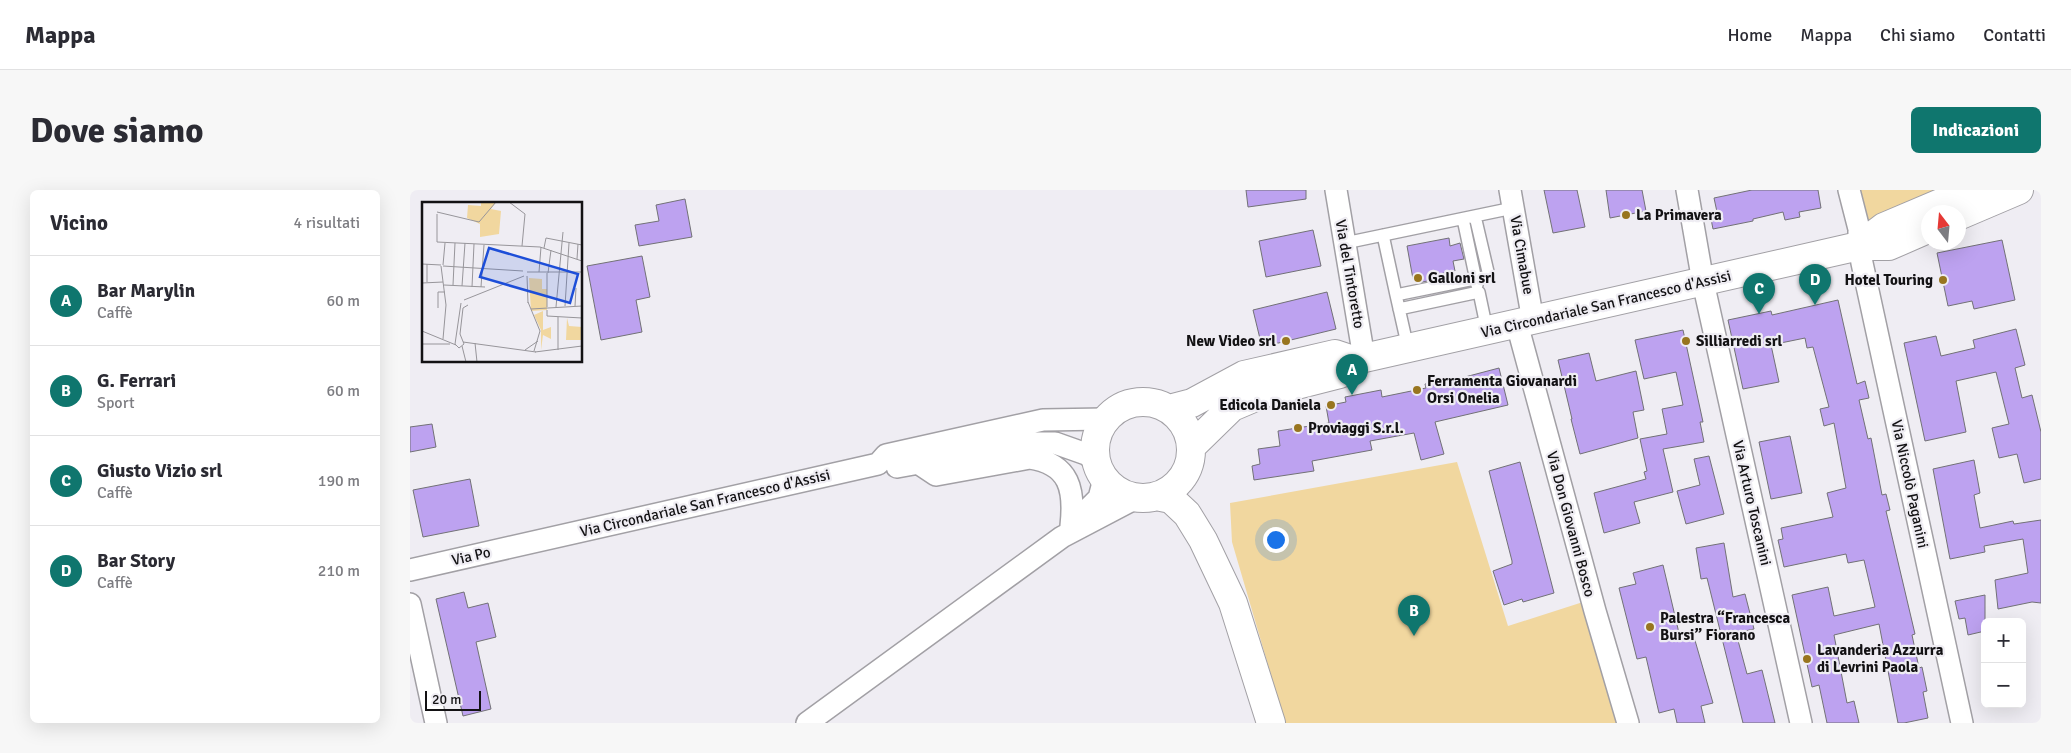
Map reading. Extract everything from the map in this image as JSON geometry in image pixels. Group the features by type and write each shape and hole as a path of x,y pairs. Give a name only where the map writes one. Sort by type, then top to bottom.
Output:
{"street":[{"name":"Via del Tintoretto","path":"1336,190 1345,242 1359,359"},
{"name":"Via Arturo Toscanini","path":"1687,190 1703,282 1801,723"},
{"name":"Via Niccolò Paganini","path":"1849,190 1859,229 1859,246 1962,723"},
{"name":"Via Circondariale San Francesco d'Assisi","path":"1859,246 1884,227 1971,190"},
{"path":"1966,213 2019,190"},
{"name":"Via Cimabue","path":"1512,199 1525,323"},
{"name":"Via Circondariale San Francesco d'Assisi","path":"1169,409 1192,403 1244,375 1335,354 1359,359 1859,246 1889,246 1921,232"},
{"name":"Via Don Giovanni Bosco","path":"1525,323 1595,611 1628,723"},
{"name":"Via Circondariale San Francesco d'Assisi","path":"878,464 889,469 1030,443 1055,443 1086,454 1114,488 1125,495 1147,496 1168,490 1178,482 1188,459 1232,407 1265,392 1340,374 1359,359"},
{"path":"807,723 1066,532 1099,498 1100,470 1096,439 1105,419 1115,410 1128,404 1149,402 1169,409 1184,426 1188,459 1216,540 1230,595 1271,723"},
{"name":"Via Circondariale San Francesco d'Assisi","path":"531,542 878,464 886,456 1043,420 1105,419"},
{"path":"918,463 936,475 1030,458 1044,460 1062,471 1069,485 1073,505 1066,532"},
{"path":"1066,532 1147,496 1171,499 1187,514 1203,540 1230,595"},
{"name":"Via Po","path":"410,570 531,542"},
{"path":"410,604 436,723"}],"lane":[{"path":"1345,242 1475,216 1512,199"},
{"path":"1396,296 1489,276 1475,216"},
{"path":"1462,219 1488,331"},
{"path":"1383,235 1408,348"},
{"path":"1399,309 1479,292"}],"shaded area":[{"path":"1850,190 1995,190 1957,205 1921,205 1921,219 1862,243"},
{"path":"1457,462 1508,626 1583,602 1620,723 1285,723 1232,542 1230,503"}],"building":[{"path":"1246,190 1306,190 1306,199 1248,207"},
{"path":"1544,190 1577,190 1585,227 1553,233"},
{"path":"1606,190 1642,190 1646,211 1610,218"},
{"path":"1752,190 1818,190 1821,208 1799,212 1800,217 1785,220 1783,212 1753,219 1753,221 1713,229 1710,214 1717,212 1714,198"},
{"path":"685,199 692,237 639,246 635,225 659,221 656,205"},
{"path":"1313,230 1321,266 1266,277 1259,241"},
{"path":"1449,238 1450,246 1460,243 1464,259 1453,261 1455,271 1434,275 1435,279 1419,283 1418,278 1413,279 1407,246"},
{"path":"2002,240 2015,300 1974,309 1972,301 1948,306 1937,253 1966,250 1966,247"},
{"path":"642,256 650,297 636,300 642,332 601,340 587,266"},
{"path":"1327,292 1336,329 1262,347 1253,310"},
{"path":"1838,300 1857,384 1865,381 1869,398 1859,400 1868,439 1871,438 1882,495 1886,494 1890,510 1886,511 1915,634 1912,635 1919,668 1922,667 1927,691 1923,692 1928,718 1904,723 1898,723 1879,624 1834,635 1847,703 1854,701 1859,723 1827,723 1819,685 1812,687 1792,595 1828,587 1834,616 1875,607 1864,560 1848,563 1846,554 1784,567 1778,540 1783,539 1781,528 1833,517 1827,493 1846,488 1834,423 1824,426 1820,409 1829,407 1813,347 1807,348 1805,338 1771,345 1779,382 1743,389 1728,320 1771,311 1772,315"},
{"path":"2016,329 2025,365 2015,368 2022,398 2032,395 2041,432 2041,479 2024,483 2017,454 1999,458 1992,428 2009,424 1996,372 1956,381 1966,432 1925,441 1904,343 1936,336 1941,356 1975,348 1973,340"},
{"path":"1683,330 1703,422 1700,422 1704,442 1663,449 1673,492 1634,502 1640,523 1604,533 1594,493 1646,479 1644,472 1647,471 1640,439 1667,434 1662,409 1683,405 1676,372 1644,379 1635,340"},
{"path":"1589,353 1596,381 1636,371 1644,410 1633,412 1638,438 1580,454 1558,360"},
{"path":"1499,368 1508,405 1435,422 1444,454 1421,460 1414,433 1370,441 1372,450 1312,461 1314,471 1254,480 1252,466 1260,464 1258,449 1280,446 1278,431 1329,423 1326,406 1346,402 1345,397 1381,390 1382,397 1426,388 1425,384 1445,380 1446,382"},
{"path":"432,424 436,447 410,452 410,427"},
{"path":"1790,436 1802,493 1771,499 1759,442"},
{"path":"1709,456 1724,514 1686,524 1677,491 1700,485 1694,459"},
{"path":"1974,460 1980,493 1974,495 1980,528 2013,521 2014,524 2041,520 2041,603 2032,602 1998,609 1995,580 2028,573 2023,539 1984,546 1985,552 1950,559 1933,469"},
{"path":"1520,462 1554,593 1523,602 1522,599 1504,605 1493,571 1512,564 1512,561 1489,471"},
{"path":"470,479 479,526 423,537 413,490"},
{"path":"1724,543 1733,597 1745,594 1754,629 1736,633 1747,674 1762,670 1775,723 1743,723 1707,578 1701,579 1696,548"},
{"path":"1663,565 1679,633 1692,630 1713,703 1701,706 1705,723 1677,723 1674,709 1659,713 1646,657 1637,659 1619,588 1636,584 1633,573"},
{"path":"464,592 468,608 488,603 496,637 476,642 491,709 463,716 436,599"},
{"path":"1985,595 1985,618 1981,618 1981,632 1968,635 1965,618 1959,619 1955,601"}],"place":[{"name":"La Primavera","path":"1626,215"},
{"name":"Galloni srl","path":"1418,278"},
{"name":"Hotel Touring","path":"1943,280"},
{"name":"Bar Story","path":"1815,305"},
{"name":"Giusto Vizio srl","path":"1759,314"},
{"name":"New Video srl","path":"1286,341"},
{"name":"Silliarredi srl","path":"1686,341"},
{"name":"Ferramenta Giovanardi Orsi Onelia","path":"1417,390"},
{"name":"Bar Marylin","path":"1352,395"},
{"name":"Edicola Daniela","path":"1331,405"},
{"name":"Proviaggi S.r.l.","path":"1298,428"},
{"name":"Palestra “Francesca Bursi” Fiorano","path":"1650,627"},
{"name":"G. Ferrari","path":"1414,636"},
{"name":"Lavanderia Azzurra di Levrini Paola","path":"1807,659"}]}
